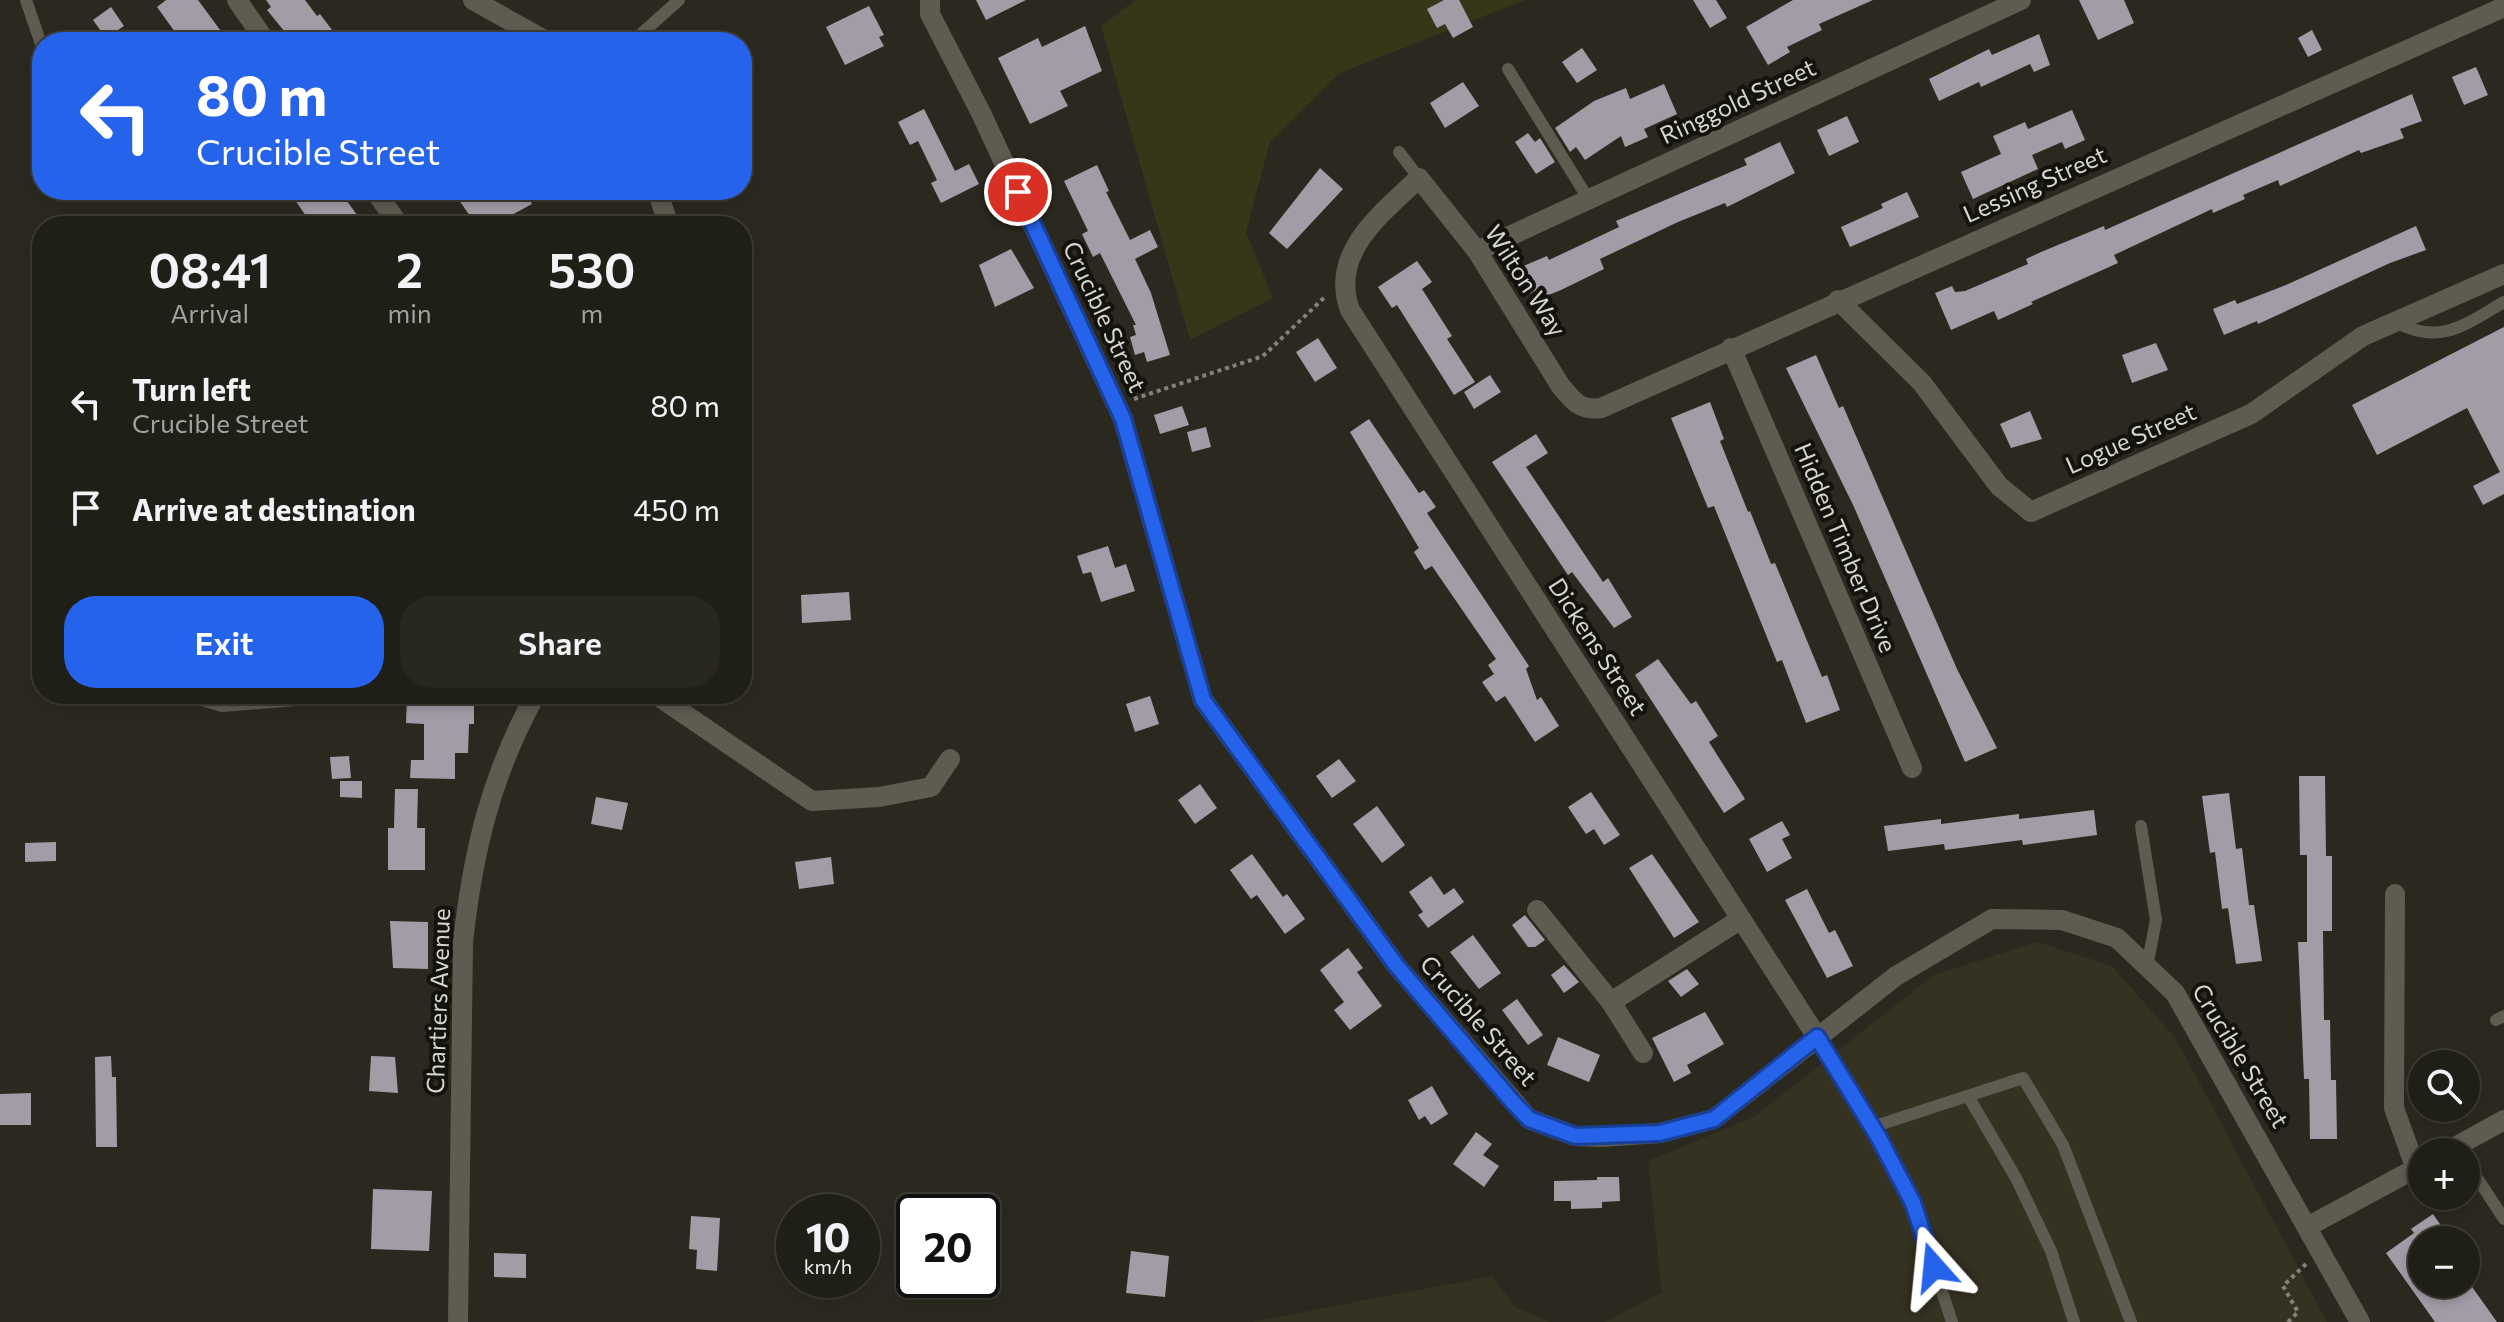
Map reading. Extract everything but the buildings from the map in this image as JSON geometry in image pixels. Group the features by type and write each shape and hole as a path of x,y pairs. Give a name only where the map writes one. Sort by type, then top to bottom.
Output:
{"street":[{"path":"237,0 259,32"},
{"path":"473,0 530,32"},
{"name":"Crucible Street","path":"930,0 930,14 987,127 1116,405 1203,700 1396,965 1529,1119 1575,1136 1602,1137 1660,1133 1714,1119 1896,976 1992,919 2062,920 2117,938 2175,993 2360,1322"},
{"name":"Ringgold Street","path":"1477,251 2021,0"},
{"name":"Lessing Street","path":"1587,410 1601,408 1838,300 2504,7"},
{"path":"1342,281 1344,269 1360,241 1380,215 1419,178"},
{"name":"Wilton Way","path":"1419,178 1477,251 1560,385 1574,403 1587,410"},
{"name":"Logue Street","path":"1838,300 1922,383 1999,486 2031,512 2251,414 2363,336 2504,274"},
{"name":"Dickens Street","path":"1342,281 1350,310 1817,1037"},
{"name":"Hidden Timber Drive","path":"1731,348 1912,768"},
{"name":"Chartiers Avenue","path":"458,1322 463,942 470,882 479,833 496,781 512,737 530,704"},
{"path":"669,704 775,779 812,801 879,797 931,787 950,759"},
{"path":"2395,894 2394,1108 2408,1141"},
{"path":"1537,910 1611,1002 1643,1053"},
{"path":"1611,1002 1741,919"},
{"path":"2479,1138 2504,1120"},
{"path":"2307,1227 2408,1173"}],"lane":[{"path":"26,0 37,32"},
{"path":"643,32 679,0"},
{"path":"1508,69 1589,200"},
{"path":"1399,152 1419,178"},
{"path":"2395,322 2422,333 2442,334 2504,302"},
{"path":"2141,826 2156,920 2147,967"},
{"path":"1817,1037 1872,1127 1913,1203 1952,1322"},
{"path":"1872,1127 2023,1078 2063,1145 2131,1322"},
{"path":"1968,1096 2016,1178 2051,1251 2074,1322"},
{"path":"2480,1185 2504,1219"}],"path":[{"path":"1116,405 1263,356 1342,281"},
{"path":"2288,1322 2298,1312 2283,1286 2307,1263"}],"shaded area":[{"path":"2037,942 2112,966 2176,1039 2327,1322 1605,1322 1662,1292 1648,1161 1754,1117 1934,975"},
{"path":"1492,1276 1515,1307 1550,1322 1252,1322"}],"green space":[{"path":"1136,0 1525,0 1340,73 1270,142 1246,232 1273,298 1190,340 1101,26"}],"route":[{"path":"1018,192 1123,419 1203,700 1396,965 1529,1119 1575,1136 1660,1133 1714,1119 1817,1037 1879,1138 1913,1203 1934,1267"}]}
